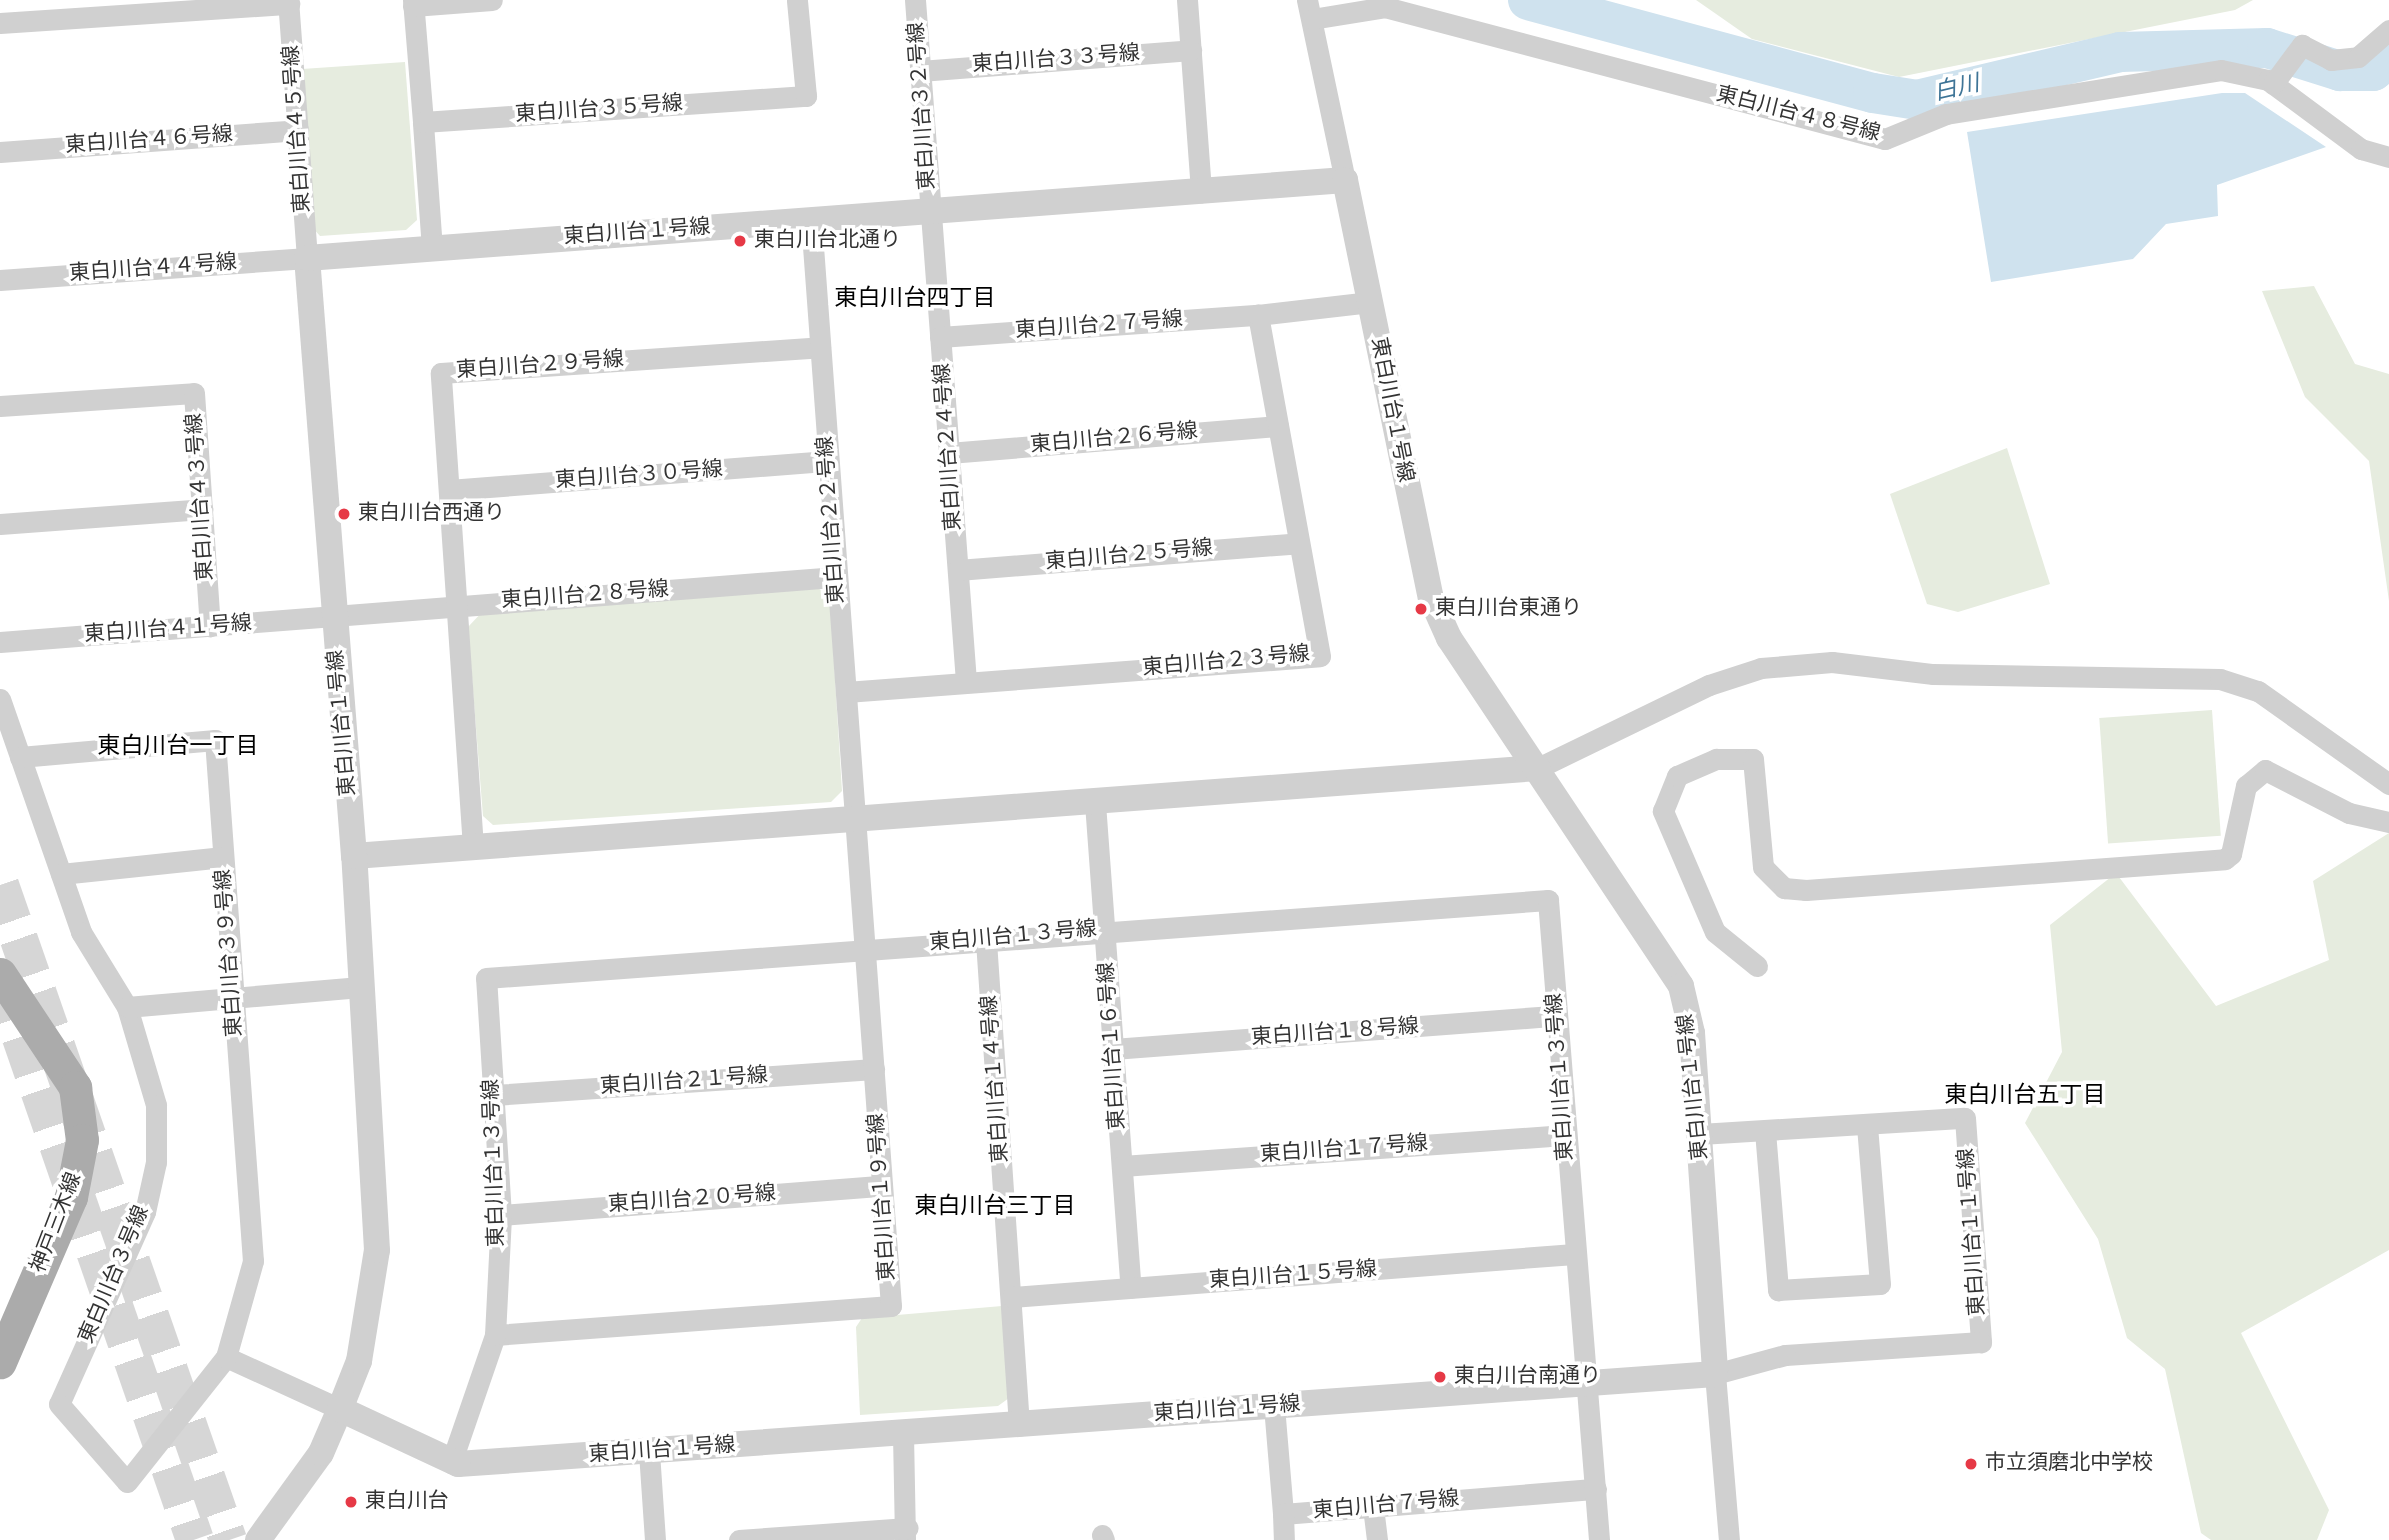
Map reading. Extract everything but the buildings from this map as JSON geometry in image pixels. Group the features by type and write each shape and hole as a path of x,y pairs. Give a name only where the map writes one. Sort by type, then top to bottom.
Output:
{"main road":[{"name":"神戸三木線","path":"0,974 75,1087 82,1140 71,1197 0,1362"}],"street":[{"path":"432,249 413,3 492,0"},
{"name":"東白川台３５号線","path":"423,122 806,96 797,0"},
{"name":"東白川台３２号線","path":"915,0 931,211"},
{"path":"1187,0 1202,192"},
{"path":"0,23 289,2"},
{"name":"東白川台４５号線","path":"289,2 307,258"},
{"name":"東白川台４８号線","path":"1310,9 1385,7 1885,139 1946,114 2221,70 2273,84 2361,149 2389,157"},
{"path":"1310,9 1345,180"},
{"path":"2273,84 2302,45 2331,60 2358,57 2389,30"},
{"name":"東白川台３３号線","path":"920,71 1191,50"},
{"name":"東白川台４６号線","path":"0,152 298,130"},
{"name":"東白川台１号線","path":"258,1540 321,1453 340,1409 359,1361 377,1250 359,987 354,856 307,258 1345,180 1431,598 1449,638 1681,986 1692,1033 1715,1374 1019,1426 451,1463 340,1409"},
{"name":"東白川台２４号線","path":"931,211 966,682"},
{"name":"東白川台２２号線","path":"811,220 836,577 857,819"},
{"name":"東白川台４４号線","path":"0,280 307,258"},
{"path":"1258,315 1370,302"},
{"name":"東白川台２７号線","path":"940,337 1258,315"},
{"name":"東白川台２３号線","path":"846,692 1320,656 1258,315"},
{"name":"東白川台２９号線","path":"472,847 441,373 820,347"},
{"name":"東白川台４３号線","path":"0,406 194,393 210,626"},
{"name":"東白川台２６号線","path":"949,453 1278,426"},
{"name":"東白川台３０号線","path":"449,490 828,461"},
{"path":"0,524 202,509"},
{"name":"東白川台２５号線","path":"958,570 1299,542"},
{"name":"東白川台２８号線","path":"335,618 836,577"},
{"name":"東白川台４１号線","path":"0,642 335,618"},
{"path":"354,856 1096,803 1538,768 1709,685 1761,668 1832,662 1933,674 2220,679 2258,691 2389,784"},
{"name":"東白川台３号線","path":"0,699 80,932 127,1007 152,1083 156,1162 145,1212 59,1405 127,1482 226,1357"},
{"name":"東白川台３９号線","path":"20,757 215,740 253,1261 226,1357"},
{"path":"1757,966 1715,932 1663,811 1677,776 1716,758 1753,759 1763,867 1784,888 1805,890 2224,859 2231,854 2246,786 2265,770 2349,813 2389,822"},
{"name":"東白川台１６号線","path":"1096,803 1131,1288"},
{"name":"東白川台１９号線","path":"495,1335 891,1306 857,819"},
{"path":"61,874 223,857"},
{"name":"東白川台１３号線","path":"451,1463 495,1335 501,1215 486,978 986,941 1104,928 1548,900 1574,1254 1590,1383 1599,1540"},
{"name":"東白川台１４号線","path":"986,941 1019,1426"},
{"path":"127,1007 359,987"},
{"name":"東白川台１８号線","path":"1113,1049 1557,1016"},
{"name":"東白川台２１号線","path":"494,1096 874,1069"},
{"name":"東白川台１１号線","path":"1700,1134 1965,1118 1980,1342 1785,1355 1715,1374"},
{"path":"1765,1131 1779,1290 1867,1285 1880,1284 1867,1125"},
{"name":"東白川台１７号線","path":"1122,1166 1566,1135"},
{"name":"東白川台２０号線","path":"501,1215 882,1186"},
{"name":"東白川台１５号線","path":"1012,1297 1574,1254"},
{"path":"226,1357 340,1409"},
{"path":"1715,1374 1729,1540"},
{"name":"東白川台７号線","path":"1274,1406 1283,1514 1596,1489"},
{"path":"739,1540 907,1534 903,1434"},
{"path":"649,1452 655,1540"},
{"path":"1373,1507 1377,1540"},
{"path":"1283,1514 1284,1540"}],"shaded area":[{"path":"1696,0 2253,0 2235,10 1899,77 1752,39"},
{"path":"405,62 417,220 406,230 320,236 312,227 302,69"},
{"path":"2314,286 2355,364 2389,374 2389,601 2369,461 2305,397 2262,291"},
{"path":"2007,448 2050,584 1958,612 1927,604 1890,494"},
{"path":"817,587 830,598 842,791 831,802 493,825 483,816 468,627 483,611"},
{"path":"2212,710 2221,836 2108,844 2099,718"},
{"path":"2389,833 2389,1250 2241,1333 2329,1510 2317,1540 2211,1540 2201,1533 2165,1369 2127,1338 2098,1239 2025,1123 2062,1052 2050,925 2116,873 2216,1006 2329,960 2313,881"},
{"path":"1002,1306 1009,1398 998,1406 860,1415 856,1327 862,1318"}],"water":[{"path":"2222,93 2245,93 2326,147 2217,185 2218,216 2166,224 2133,259 1991,282 1967,132"}],"waterway":[{"name":"白川","path":"1528,0 1873,93 1917,100 2120,52 2267,48 2340,71 2373,71 2389,59"}],"tunnel":[{"path":"0,885 228,1540"},
{"path":"2,983 195,1540"}],"place":[{"name":"東白川台北通り","path":"740,241"},
{"name":"東白川台西通り","path":"344,514"},
{"name":"東白川台東通り","path":"1421,609"},
{"name":"東白川台南通り","path":"1440,1377"},
{"name":"市立須磨北中学校","path":"1971,1464"},
{"name":"東白川台","path":"351,1502"}],"district":[{"name":"東白川台四丁目","path":"915,300"},
{"name":"東白川台一丁目","path":"178,748"},
{"name":"東白川台五丁目","path":"2025,1097"},
{"name":"東白川台三丁目","path":"995,1208"}]}
